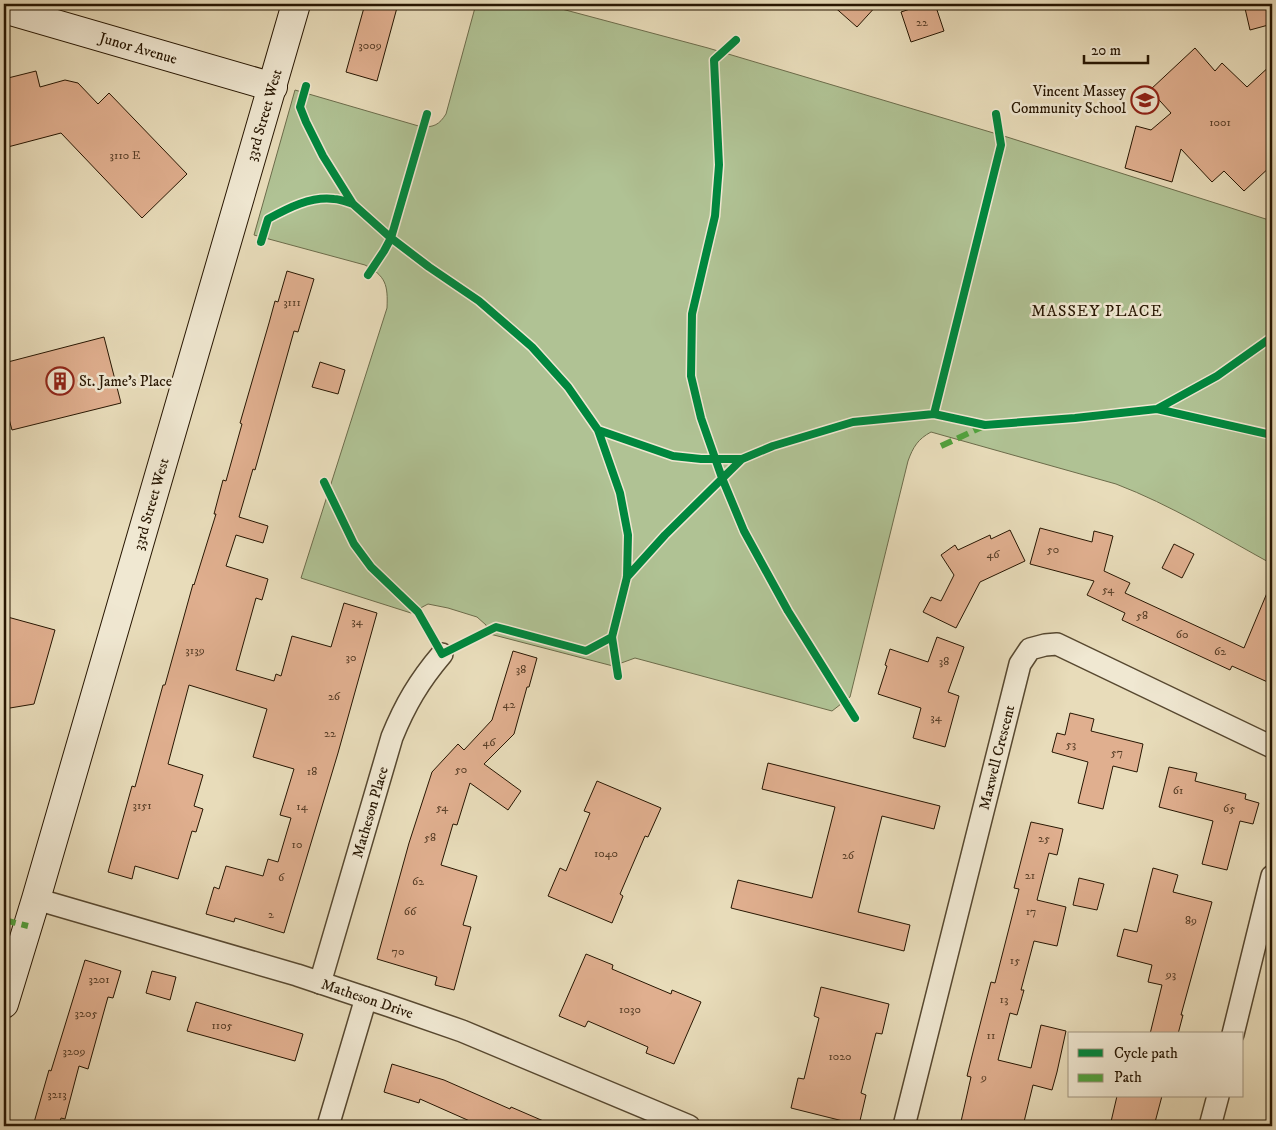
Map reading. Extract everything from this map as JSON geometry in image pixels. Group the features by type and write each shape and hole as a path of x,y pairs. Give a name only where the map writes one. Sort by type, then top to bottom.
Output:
{"main road":[{"name":"33rd Street West","path":"4,1004 296,4"},
{"name":"Junor Avenue","path":"4,9 272,86"}],"street":[{"name":"Maxwell Crescent","path":"904,1126 1020,664 1030,649 1057,644 1272,747"},
{"name":"Matheson Place","path":"320,983 392,737 402,712 413,692 442,654"},
{"path":"1233,1032 1272,876"},
{"name":"Matheson Drive","path":"36,899 320,983 462,1031 690,1126"},
{"path":"328,1126 366,998"},
{"path":"1210,1126 1217,1098"}],"green space":[{"path":"476,4 543,4 708,48 1007,137 1272,221 1272,564 1176,511 1116,484 931,432 916,444 908,461 850,697 832,711 635,658 613,666 490,634 486,625 477,617 448,608 428,604 411,613 301,578 387,308 387,300 386,287 381,277 365,265 254,235 295,90 422,127 436,125 446,114"}],"building":[{"path":"365,4 398,4 377,81 346,72"},
{"path":"831,4 878,4 857,27"},
{"path":"925,4 935,4 944,31 911,42 901,12"},
{"path":"1244,4 1272,4 1272,24 1250,30"},
{"path":"1195,48 1215,71 1222,63 1247,87 1272,64 1272,165 1244,191 1224,171 1212,182 1181,149 1172,182 1125,168 1136,126 1151,130 1171,113 1150,90"},
{"path":"36,71 40,87 65,80 78,83 98,104 109,93 187,174 142,218 61,133 4,148 4,79"},
{"path":"287,271 314,279 298,332 294,331 255,470 253,469 239,517 268,526 263,543 236,535 226,566 268,579 262,600 256,598 236,670 274,681 276,674 281,676 292,636 331,647 344,603 377,613 338,753 284,933 235,918 234,922 206,914 214,887 219,889 226,866 263,876 268,859 278,862 291,818 280,815 294,769 253,757 267,709 189,685 168,764 203,775 194,806 203,809 196,832 192,831 178,879 135,866 132,879 108,872 132,786 135,787 163,685 165,685 193,584 216,514 214,514 223,480 226,481 242,424 240,423 275,301 278,302"},
{"name":"St. Jame's Place","path":"104,337 121,403 12,430 6,408 4,408 4,363"},
{"path":"320,362 345,370 338,394 312,387"},
{"path":"1040,528 1092,542 1094,531 1113,536 1104,571 1130,583 1125,593 1244,648 1272,581 1272,684 1232,666 1230,670 1122,620 1125,613 1087,595 1094,581 1030,564"},
{"path":"1010,530 1025,561 980,582 956,628 923,612 931,597 941,601 954,575 941,555 955,545 958,550 990,535 991,539"},
{"path":"1174,544 1194,554 1182,578 1162,568"},
{"path":"4,616 55,630 34,704 4,709"},
{"path":"937,637 964,647 948,692 959,696 945,747 913,738 921,708 878,694 890,649 928,662"},
{"path":"513,651 537,658 514,734 484,764 521,791 508,810 470,783 457,825 453,824 441,865 477,876 463,925 471,927 454,990 435,985 437,977 377,959 409,843 432,772 458,744 464,750 492,720"},
{"path":"1070,713 1094,719 1091,731 1143,744 1137,772 1113,766 1103,809 1078,803 1088,762 1052,752 1057,733 1065,735"},
{"path":"768,763 940,806 934,829 882,816 858,912 910,925 904,951 731,908 738,880 812,898 835,807 762,789"},
{"path":"1169,767 1197,773 1195,781 1246,794 1245,799 1259,803 1253,824 1240,821 1227,870 1202,864 1213,821 1159,807"},
{"path":"597,781 661,808 648,837 645,836 620,894 623,896 612,923 548,896 560,868 566,871 590,813 584,811"},
{"path":"1031,822 1063,829 1057,855 1049,853 1037,900 1066,907 1057,946 1034,941 1021,990 1024,990 1017,1015 1010,1013 998,1060 1031,1068 1041,1025 1066,1031 1057,1072 1052,1090 1033,1085 1023,1126 960,1126 971,1077 967,1076 991,982 995,983 1019,889 1014,888"},
{"path":"1153,868 1178,875 1173,892 1212,902 1181,1015 1183,1015 1179,1032 1150,1032 1162,985 1148,982 1152,965 1117,956 1124,929 1137,932"},
{"path":"1079,878 1104,884 1097,910 1073,905"},
{"path":"586,954 613,965 612,969 671,994 672,990 701,1002 674,1064 646,1053 648,1047 588,1021 585,1027 559,1016"},
{"path":"85,960 121,971 113,998 108,997 88,1069 79,1066 65,1119 61,1118 59,1126 33,1126 49,1070 51,1071"},
{"path":"152,971 176,977 170,1000 146,993"},
{"path":"821,987 889,1004 882,1034 876,1033 861,1093 866,1095 859,1125 791,1108 798,1078 804,1079 819,1018 814,1016"},
{"path":"196,1002 303,1034 295,1061 187,1031"},
{"path":"392,1064 444,1080 510,1109 511,1107 555,1126 481,1126 420,1099 419,1103 384,1092"},
{"path":"1117,1098 1161,1098 1154,1126 1110,1126"}],"marked path":[{"path":"941,446 984,426"},
{"path":"4,920 28,926"}],"cycle path":[{"path":"736,40 714,60 719,165 715,216 692,314 691,376 701,418 722,478 744,531 788,611 855,718"},
{"path":"306,86 300,107 323,156 353,204 391,238 479,301 532,347 568,387 598,430 620,493 628,535 627,577 612,637 618,676"},
{"path":"368,275 391,238 427,114"},
{"path":"934,414 1001,145 996,114"},
{"path":"261,242 268,219 292,207 317,199 339,200 353,204"},
{"path":"1157,409 1217,376 1272,337"},
{"path":"627,577 665,535 742,459 773,446 853,422 934,414 985,425 1157,409 1272,435"},
{"path":"598,430 673,456 701,459 742,459"},
{"path":"324,482 354,544 371,567 418,612 442,654 496,627 586,651 612,637"}],"place":[{"name":"Vincent Massey Community School","path":"1145,100"},
{"name":"St. Jame's Place","path":"60,381"}],"district":[{"name":"MASSEY PLACE","path":"1097,310"}]}
